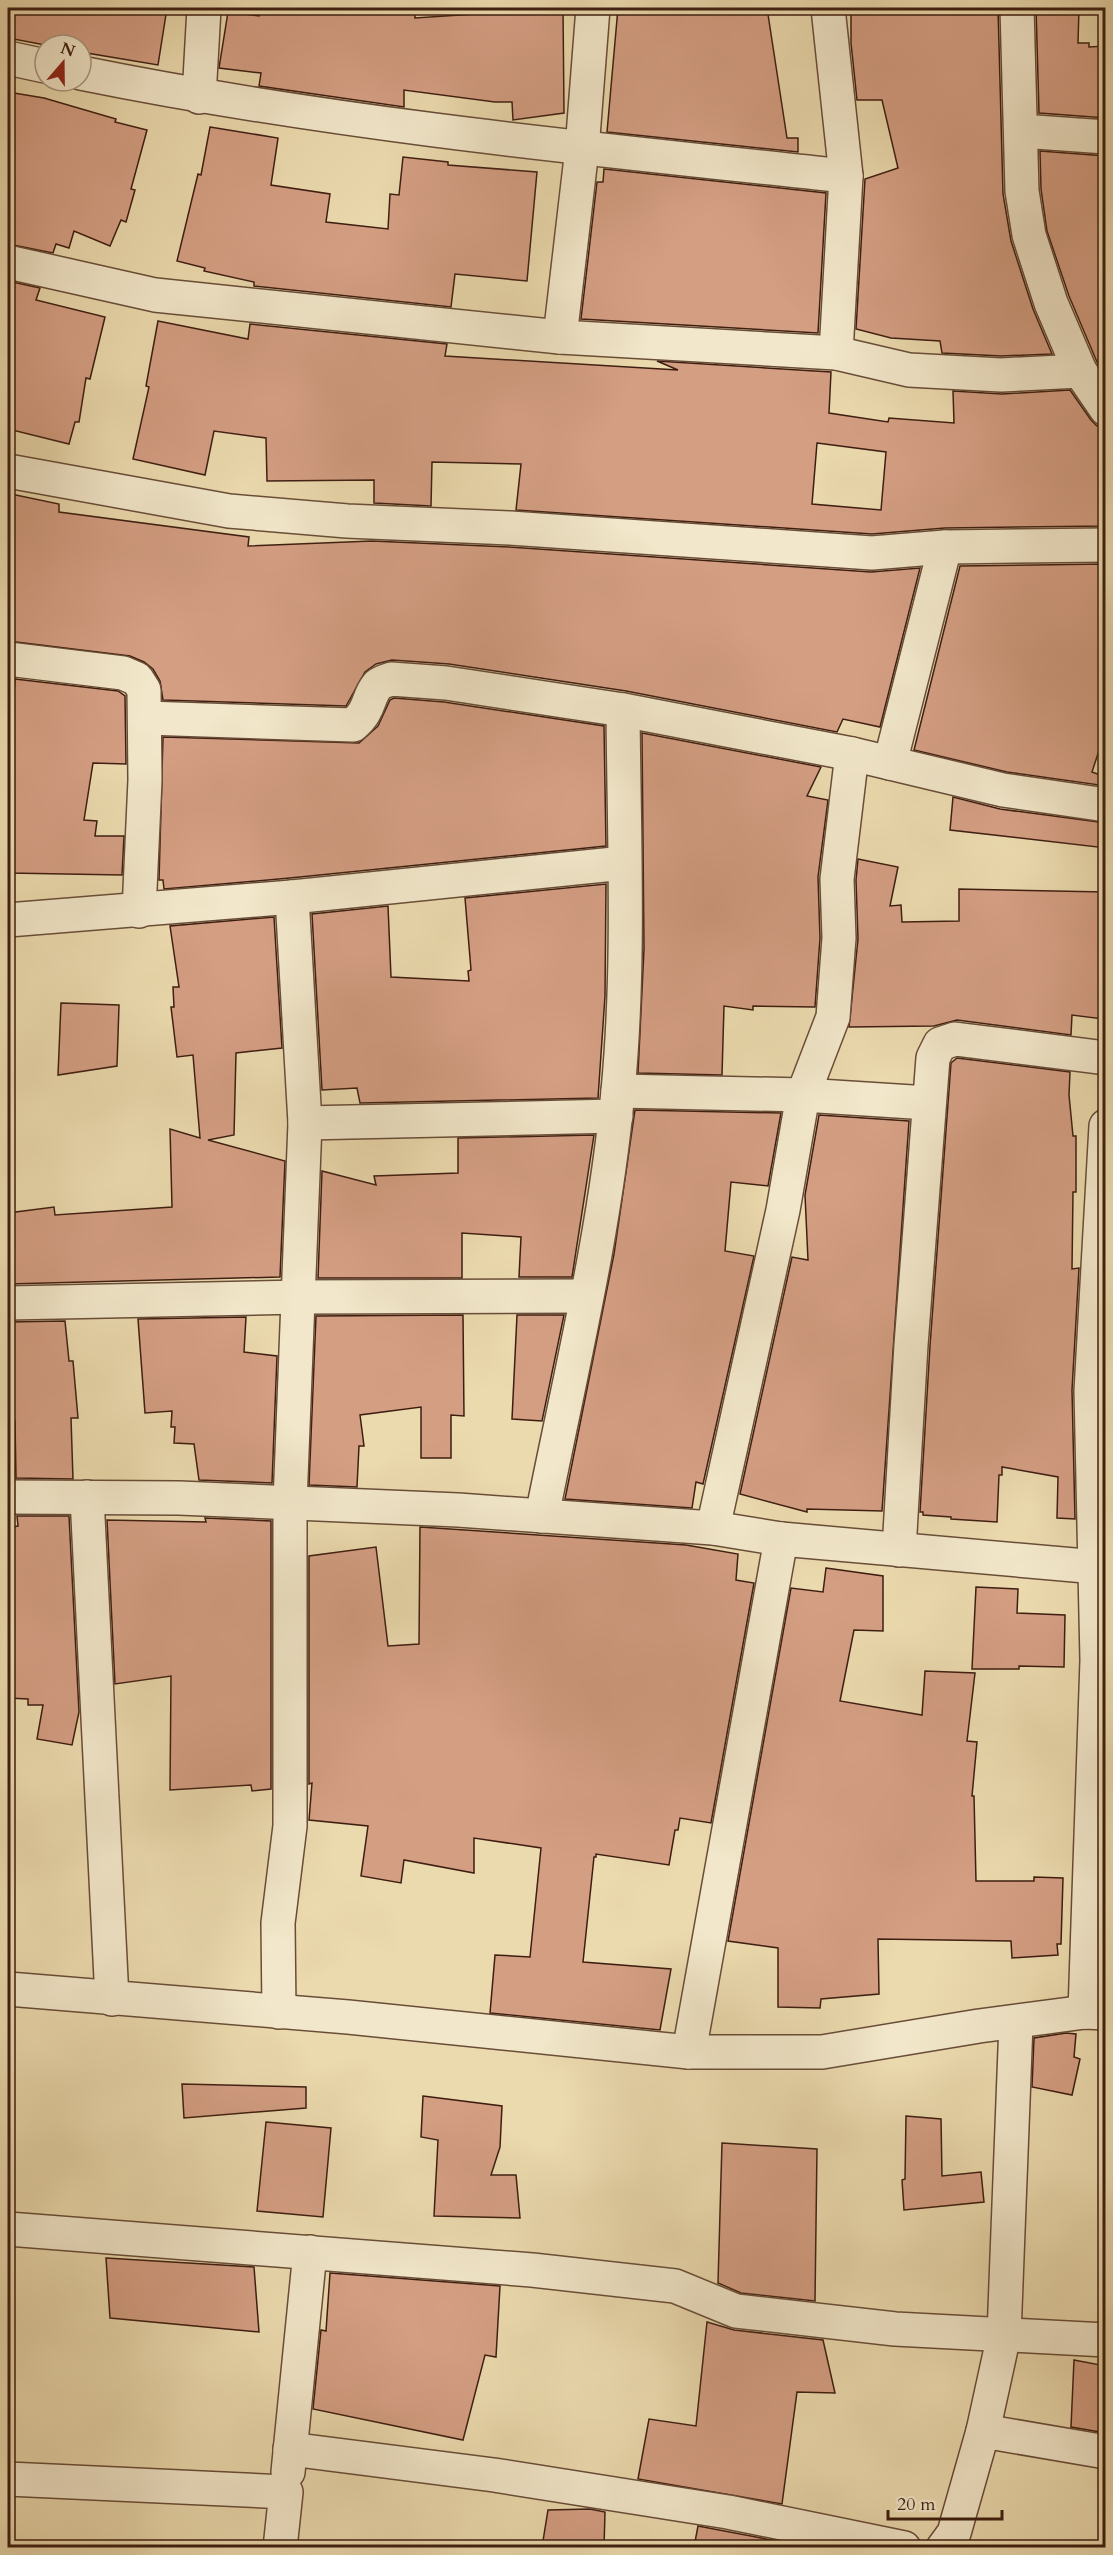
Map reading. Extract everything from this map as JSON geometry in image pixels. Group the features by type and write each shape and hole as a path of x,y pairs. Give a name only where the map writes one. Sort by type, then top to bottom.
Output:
{"street":[{"path":"199,97 204,8"},
{"path":"560,337 582,149 593,8"},
{"path":"828,8 846,176 836,353"},
{"path":"1017,8 1022,191 1029,235 1051,303 1080,370 1106,409"},
{"path":"8,58 33,63"},
{"path":"93,75 199,97 582,149 846,176"},
{"path":"1021,131 1106,137"},
{"path":"8,262 155,295 560,337 836,353 909,370 1000,375 1080,370"},
{"path":"8,471 241,512 872,553 945,547 1106,545"},
{"path":"890,763 945,547"},
{"path":"8,658 123,673 136,679 144,690 146,718 139,911"},
{"path":"146,718 353,725 362,718 369,707 376,686 391,679 446,683 623,711 852,754 1003,790 1106,805"},
{"path":"542,1516 600,1224 617,1103 627,953 623,711"},
{"path":"713,1528 783,1210 803,1095 833,1017 839,938 837,879 852,754"},
{"path":"8,920 292,897 624,863"},
{"path":"279,2012 278,1923 290,1826 290,1503 300,1297 305,1123 292,897"},
{"path":"899,1550 928,1103 933,1058 940,1044 955,1039 1106,1058"},
{"path":"305,1123 617,1103 803,1095 928,1103"},
{"path":"8,1989 279,2012 689,2052 822,2052 979,2026 1095,2013 1097,1671 1101,1567 1091,1391 1106,1126"},
{"path":"8,1304 300,1297 586,1296"},
{"path":"8,1497 290,1503 542,1516 713,1528 781,1539 1101,1567"},
{"path":"87,1497 112,1999"},
{"path":"689,2052 781,1539"},
{"path":"943,2547 954,2533 983,2431 1004,2335 1016,2023"},
{"path":"8,2229 532,2270 675,2286 736,2311 895,2329 1106,2340"},
{"path":"280,2547 310,2252"},
{"path":"983,2431 1106,2452"},
{"path":"290,2449 506,2476 728,2512 904,2547"},
{"path":"8,2480 286,2492"}],"building":[{"path":"8,8 167,8 158,65 93,54 93,33 33,33 33,43 8,38"},
{"path":"260,8 415,8 415,18 490,13 490,8 563,8 564,113 513,120 512,102 495,102 404,90 404,107 259,86 261,73 219,68 228,12 259,16"},
{"path":"618,8 767,8 787,138 798,138 798,152 607,132"},
{"path":"851,8 998,8 1003,194 1011,241 1033,309 1052,354 1001,356 942,353 940,341 891,338 856,329 865,179 898,168 882,100 857,100 851,43"},
{"path":"1036,8 1079,8 1078,43 1089,43 1089,47 1106,46 1106,118 1039,113"},
{"path":"8,92 44,98 116,119 115,122 147,130 131,189 135,190 126,222 121,220 110,246 74,231 69,248 56,244 53,253 8,244"},
{"path":"210,127 278,138 271,185 330,194 326,222 388,229 390,194 399,195 403,157 448,162 448,165 537,172 527,281 455,274 451,307 254,286 254,282 204,271 205,268 177,261 198,174 201,175"},
{"path":"1040,151 1106,156 1106,375 1097,362 1069,296 1047,231 1041,189"},
{"path":"604,169 826,193 818,333 581,319 597,182 603,182"},
{"path":"8,281 40,288 36,300 105,317 90,379 86,378 79,422 75,422 69,444 8,429"},
{"path":"158,321 248,339 250,324 447,344 445,356 678,370 657,361 831,372 829,413 888,422 889,418 954,423 953,391 1002,394 1070,390 1091,420 1097,426 1106,427 1106,526 945,528 872,534 516,510 521,464 432,462 431,506 374,503 374,480 267,481 266,438 214,431 205,475 133,459 149,387 146,386","holes":["817,443 886,452 881,510 812,504"]},
{"path":"11,494 59,504 59,512 249,537 248,546 372,541 509,547 871,572 920,568 880,727 843,719 837,732 626,691 449,664 392,660 376,664 365,672 346,706 163,700 160,681 153,669 130,656 8,641 8,513"},
{"path":"1106,564 1106,729 1092,772 1106,777 1106,786 1007,772 914,750 960,566"},
{"path":"15,679 118,691 125,696 126,764 93,763 84,820 97,821 95,836 124,836 122,875 8,873 8,771"},
{"path":"394,698 444,702 604,726 606,846 164,889 163,880 159,880 163,737 359,743 378,726 390,700"},
{"path":"642,733 821,767 807,796 828,800 818,877 820,938 815,1007 753,1006 753,1010 724,1006 722,1075 638,1073 644,949"},
{"path":"953,797 1000,809 1106,823 1106,848 950,830"},
{"path":"858,859 898,867 890,906 901,905 902,922 959,921 959,889 1105,892 1106,1001 1103,1019 1072,1015 1071,1035 957,1020 934,1026 849,1027 858,939 856,880"},
{"path":"606,884 605,996 598,1098 360,1103 357,1088 322,1090 312,914 388,906 391,977 469,981 468,971 471,970 465,898"},
{"path":"274,917 282,1048 236,1053 234,1135 208,1140 285,1161 280,1277 8,1284 8,1213 54,1207 55,1215 172,1207 170,1129 200,1138 193,1055 177,1057 171,1007 174,1007 173,987 179,987 170,926"},
{"path":"61,1003 119,1005 117,1066 58,1075"},
{"path":"957,1058 1070,1072 1069,1095 1073,1136 1076,1136 1072,1269 1079,1268 1072,1390 1075,1519 1057,1518 1058,1477 1002,1467 1002,1475 999,1475 997,1522 951,1519 951,1517 923,1515 923,1512 920,1512 951,1063"},
{"path":"635,1110 781,1113 768,1186 731,1182 725,1251 754,1256 703,1484 696,1482 692,1508 565,1499 614,1254"},
{"path":"819,1115 909,1121 882,1511 807,1509 807,1512 740,1494 792,1257 808,1260 805,1195"},
{"path":"594,1135 572,1277 519,1277 521,1237 462,1233 462,1278 318,1278 322,1171 376,1185 374,1176 458,1173 458,1138"},
{"path":"463,1315 464,1416 451,1415 451,1458 421,1458 421,1407 360,1415 364,1446 359,1446 357,1487 309,1485 316,1316"},
{"path":"517,1315 564,1315 542,1421 512,1419"},
{"path":"246,1317 244,1352 277,1356 272,1483 199,1480 194,1444 174,1443 175,1427 171,1427 172,1411 145,1413 138,1319"},
{"path":"65,1321 69,1361 73,1361 78,1418 71,1418 73,1479 16,1478 15,1421 8,1422 8,1322"},
{"path":"17,1516 69,1516 79,1712 72,1745 37,1739 43,1705 28,1705 28,1699 8,1698 13,1603 8,1603 11,1527 18,1526"},
{"path":"205,1518 271,1521 271,1789 252,1791 251,1785 170,1790 171,1676 115,1684 107,1520 206,1522"},
{"path":"420,1527 686,1545 738,1554 736,1580 754,1583 711,1823 680,1818 678,1830 675,1830 669,1865 596,1854 594,1857 583,1962 671,1969 660,2030 490,2013 495,1955 530,1957 541,1848 474,1838 474,1873 404,1860 401,1883 361,1876 368,1826 309,1820 312,1783 309,1784 309,1556 376,1547 388,1646 419,1644"},
{"path":"826,1568 883,1576 883,1631 854,1630 840,1701 922,1715 925,1671 975,1673 967,1741 977,1742 972,1796 974,1796 976,1881 1034,1881 1034,1877 1063,1878 1061,1944 1057,1944 1058,1955 1012,1958 1011,1941 878,1939 879,1994 821,1999 820,2008 778,2007 778,1948 728,1941 791,1588 823,1592"},
{"path":"976,1587 1018,1589 1017,1613 1065,1615 1064,1667 1019,1666 1019,1669 972,1669"},
{"path":"1066,2033 1076,2034 1074,2057 1080,2059 1072,2095 1032,2087 1034,2038"},
{"path":"182,2084 306,2087 306,2108 184,2118"},
{"path":"423,2096 502,2106 500,2147 491,2175 516,2175 520,2218 434,2216 438,2140 421,2137"},
{"path":"906,2116 941,2119 942,2176 981,2172 984,2202 904,2210 902,2180 905,2179"},
{"path":"266,2122 331,2128 323,2217 257,2211"},
{"path":"722,2143 817,2149 815,2301 741,2293 718,2283"},
{"path":"106,2258 254,2267 259,2332 110,2318"},
{"path":"330,2273 500,2286 496,2357 485,2355 463,2440 313,2409 321,2330 326,2331"},
{"path":"707,2322 734,2330 823,2340 835,2393 797,2392 782,2504 638,2479 649,2419 696,2426"},
{"path":"1074,2360 1106,2366 1106,2433 1071,2427"},
{"path":"590,2509 605,2512 604,2547 542,2547 548,2510"},
{"path":"698,2526 777,2541 777,2547 694,2547"}]}
